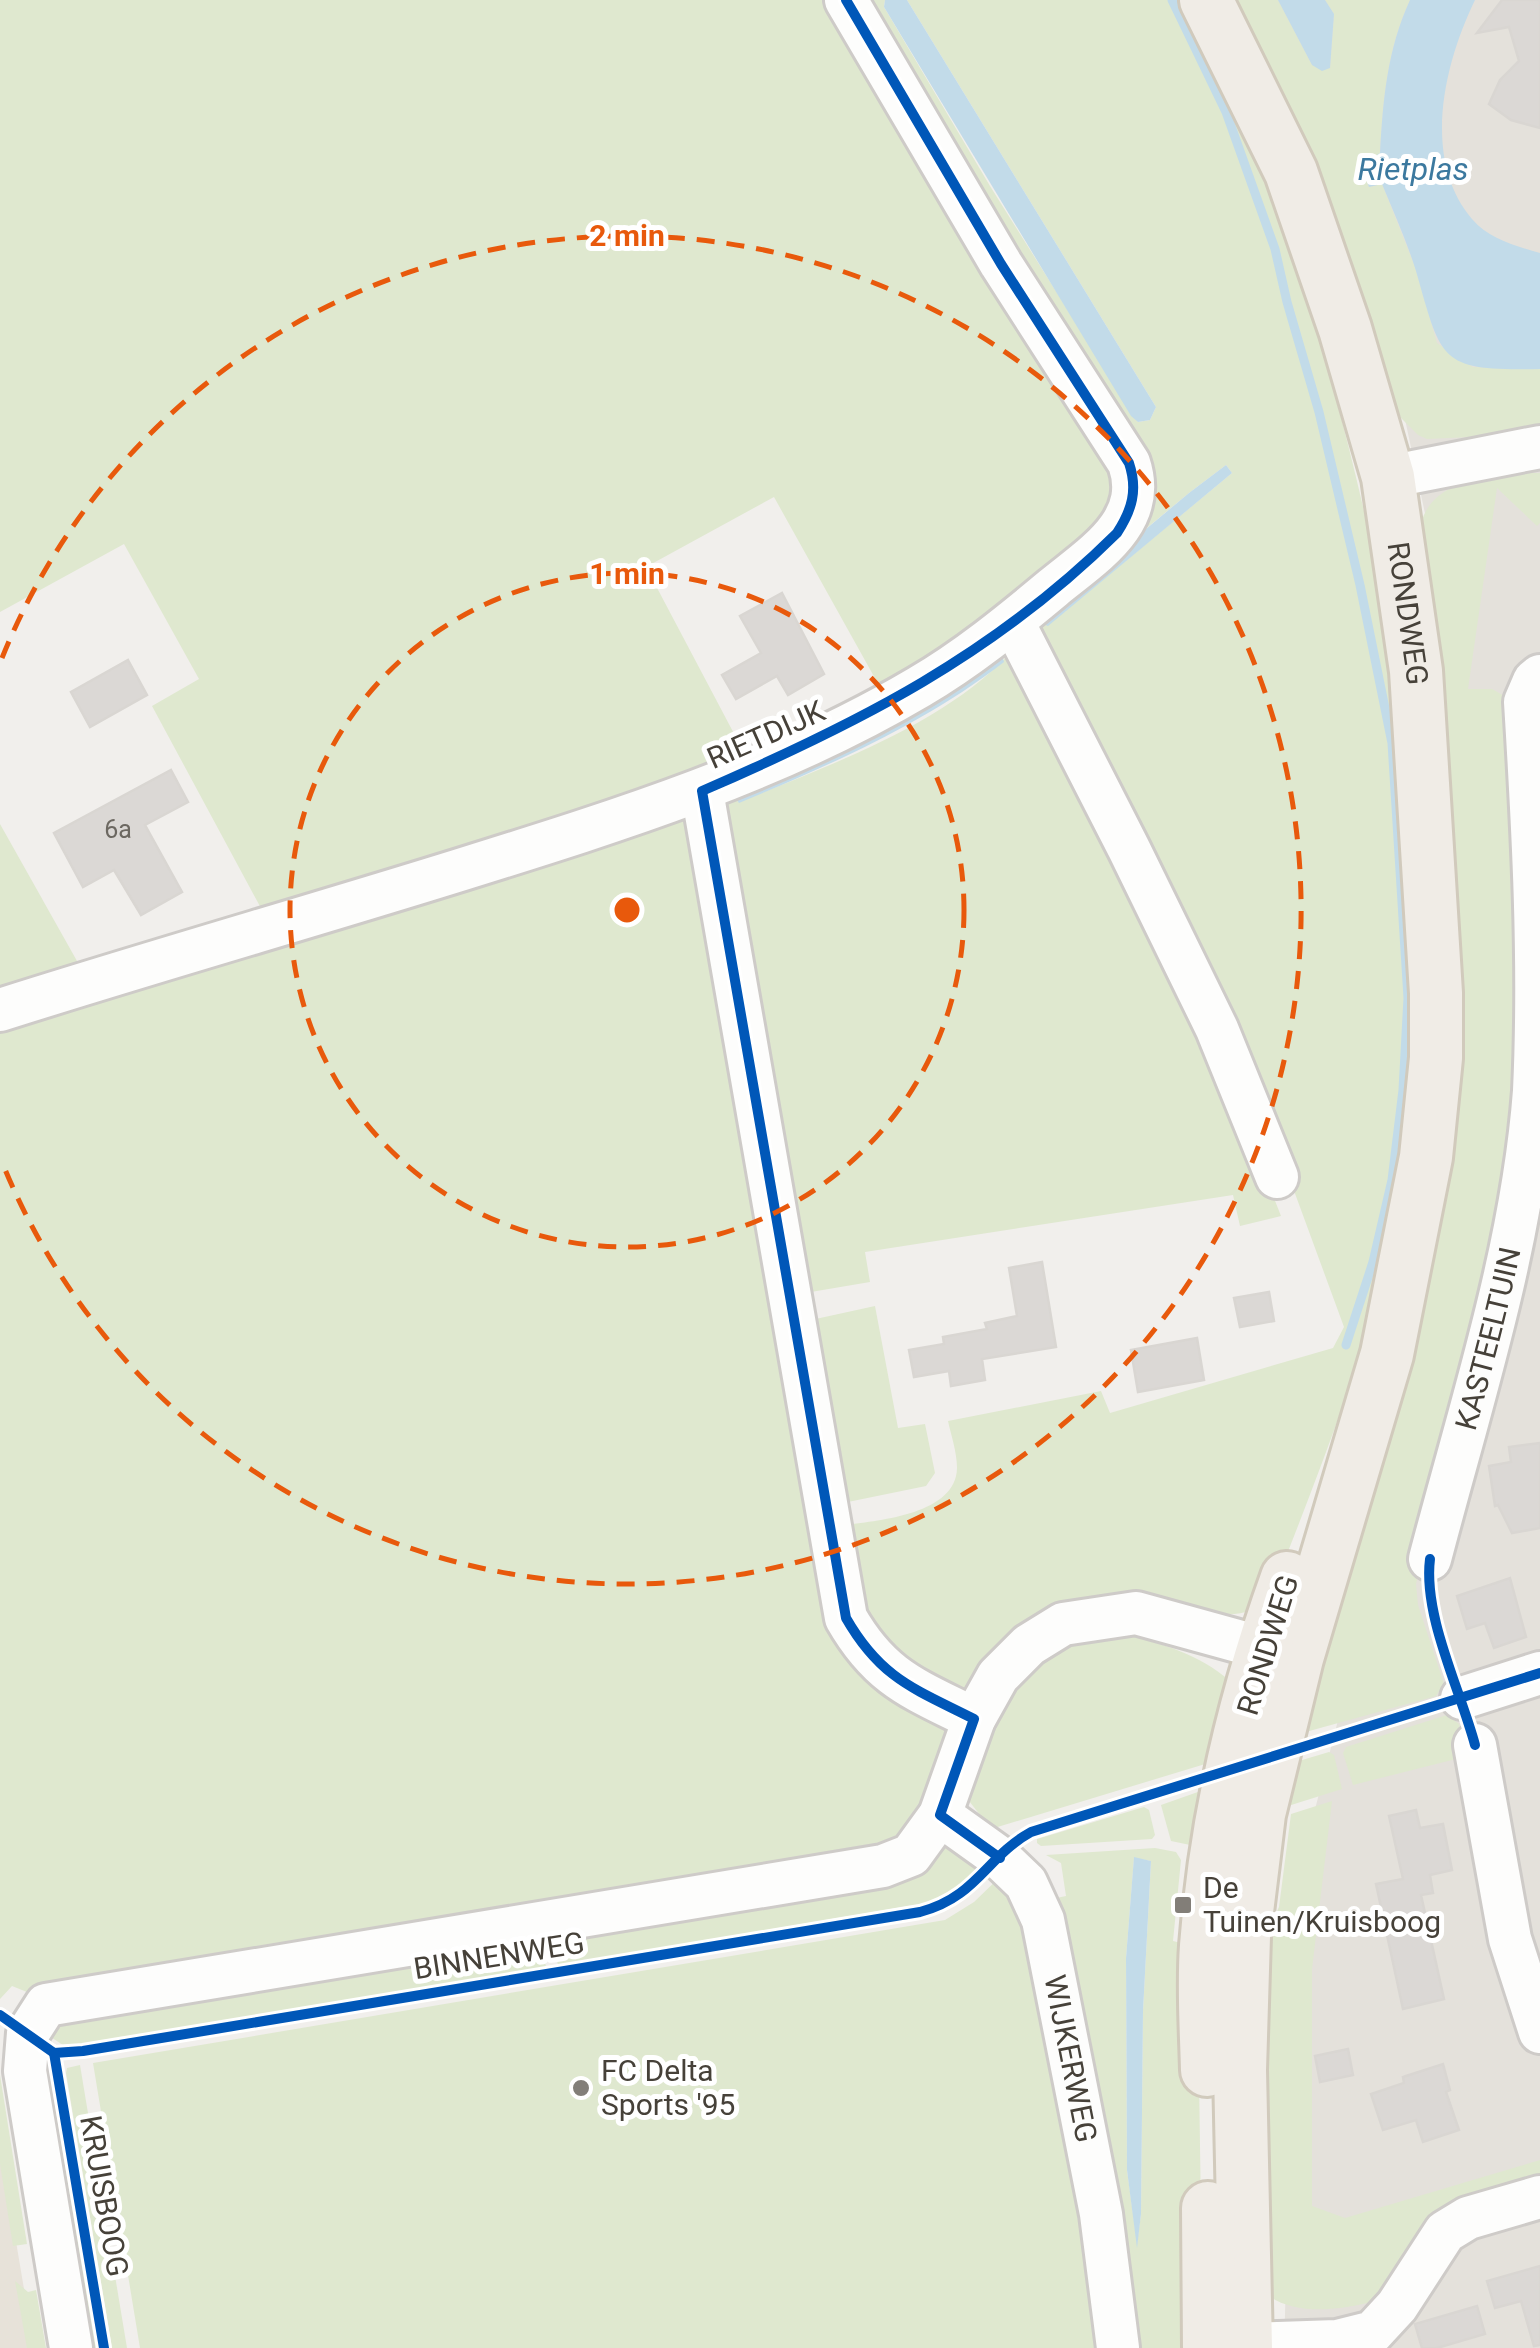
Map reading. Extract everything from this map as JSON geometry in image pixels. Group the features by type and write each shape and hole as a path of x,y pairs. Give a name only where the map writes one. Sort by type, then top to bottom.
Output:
{"main road":[{"name":"RONDWEG","path":"1206,0 1291,172 1346,329 1388,477 1416,671 1436,993 1436,1058 1426,1157 1405,1258 1280,1653 1223,1818 1212,1876 1205,1952 1227,2334"}],"street":[{"name":"RIETDIJK","path":"0,1010 410,886 702,791 922,686 1012,622 1117,533 1131,507 1134,478 1128,463 1001,264 846,0"},
{"path":"1388,477 1540,447"},
{"path":"1012,622 1208,1010 1278,1178"},
{"name":"KASTEELTUIN","path":"1430,1560 1521,1283 1522,1184 1534,1092 1538,935 1526,702 1540,676"},
{"name":"RIETDIJK","path":"702,791 846,1618 863,1647 886,1673 974,1719"},
{"name":"BINNENWEG","path":"14,2024 58,2002 884,1866 911,1855 940,1814 974,1719 998,1676 1029,1646 1063,1624 1136,1612 1280,1653"},
{"path":"1462,1698 1540,1674"},
{"path":"1475,1744 1510,1939 1540,2032"},
{"name":"WIJKERWEG","path":"940,1814 1000,1858 1026,1883 1043,1920 1101,2214 1118,2348"},
{"name":"KRUISBOOG","path":"14,2024 71,2348"},
{"path":"1227,2334 1337,2340 1373,2332 1397,2306 1445,2232 1468,2218 1540,2197"}],"shaded area":[{"path":"1273,0 1540,0 1540,2348 1284,2348 1298,1875 1500,1094 1462,688 1342,122"},
{"path":"0,2147 34,2348 0,2348"}],"green space":[{"path":"0,0 834,0 1117,458 1121,511 886,698 774,497 646,567 749,762 269,923 152,706 199,679 124,544 0,612"},
{"path":"855,0 885,0 884,7 990,186 1138,422 1150,420 1156,407 907,0 1190,0 1248,129 1297,265 1338,404 1386,609 1409,762 1419,1064 1408,1169 1383,1278 1350,1385 1271,1595 1258,1606 1229,1614 1145,1597 1069,1608 1032,1625 1002,1652 977,1688 955,1695 940,1693 909,1677 869,1639 854,1612 839,1534 846,1525 914,1512 944,1496 957,1468 948,1421 1101,1391 1110,1413 1333,1348 1344,1327 1238,1049 1030,632 1043,603 1122,537 1140,505 1142,485 1138,462 1013,267","holes":["1226,465 1232,473 1048,625 1041,623 1042,615 1189,493"]},
{"path":"1221,0 1278,0 1312,65 1330,68 1334,14 1325,0 1410,0 1391,56 1380,154 1361,166 1369,187 1382,184 1415,267 1437,343 1473,367 1540,369 1540,434 1427,439 1401,418"},
{"path":"1540,473 1537,526 1497,488 1468,689 1492,689 1515,702 1526,1082 1416,1584 1418,1605 1444,1684 1436,1696 1284,1738 1414,1281 1421,524 1428,508 1453,487 1488,476"},
{"path":"1010,653 1233,1094 1281,1216 1240,1226 1233,1195 865,1252 870,1282 805,1293 718,799 733,794 739,802 884,741 953,701"},
{"path":"690,816 834,1608 945,1714 954,1735 934,1797 893,1847 37,1996 12,1986 0,1999 0,1029"},
{"path":"0,824 86,977 0,1003"},
{"path":"875,1306 898,1428 925,1424 935,1473 926,1486 843,1503 811,1320"},
{"path":"1124,1634 1193,1657 1230,1681 1225,1758 991,1829 962,1792 993,1713 1023,1668 1077,1637"},
{"path":"1447,1715 1459,1724 1467,1752 1464,1757 1353,1785 1343,1753 1346,1747"},
{"path":"1329,1752 1334,1755 1342,1789 1288,1806 1279,1805 1282,1766"},
{"path":"1212,1787 1195,1846 1171,1841 1161,1805"},
{"path":"1332,1801 1312,1969 1312,2206 1345,2218 1540,2160 1540,2184 1367,2303 1317,2309 1291,2306 1269,2296 1251,2222 1270,1926 1279,1907 1291,1814"},
{"path":"1144,1807 1149,1810 1155,1835 1152,1839 1041,1846 1037,1843 1037,1839"},
{"path":"949,1842 981,1866 955,1890 932,1902 558,1965 552,1936 936,1849"},
{"path":"1155,1848 1176,1852 1181,1860 1173,1941 1185,1944 1199,2078 1203,2348 1126,2348 1047,1900 1066,1896 1061,1863 1046,1855","holes":["1134,1858 1151,1861 1143,2011 1141,2214 1137,2243 1127,2170 1126,1958"]},
{"name":"FC Delta Sports '95","path":"1005,1872 1026,1896 1108,2348 140,2348 93,2063 945,1920 974,1902"},
{"path":"541,1938 546,1967 78,2045 63,2045 43,2032 51,2023"},
{"path":"80,2065 127,2348 112,2348 66,2073 67,2068"},
{"path":"52,2071 98,2348 84,2348 38,2073"},
{"path":"0,2075 27,2244 13,2246 0,2164"},
{"path":"15,2281 28,2292 36,2290 46,2348 27,2348"}],"water":[{"path":"885,0 907,0 1156,407 1150,420 1138,422 1131,416 884,7"},
{"path":"1278,0 1325,0 1334,14 1330,68 1322,71 1312,65"},
{"name":"Rietplas","path":"1410,0 1475,0 1447,82 1442,140 1456,195 1472,219 1503,241 1540,253 1540,369 1482,367 1450,355 1432,325 1382,184 1369,187 1361,165 1380,153 1391,56"},
{"path":"1226,465 1232,473 1048,626 1041,623 1042,616"},
{"path":"1002,655 1004,662 910,724 739,803 733,794"},
{"path":"1134,1857 1151,1861 1137,2248 1127,2170 1126,1958"}],"building":[{"path":"1502,0 1540,0 1540,128 1511,120 1489,104 1500,80 1519,61 1509,27 1477,33"},
{"path":"782,593 824,674 788,695 777,676 736,699 722,675 761,653 740,616"},
{"path":"128,660 147,695 90,727 71,692"},
{"path":"171,770 188,802 145,825 182,892 141,915 114,870 83,887 54,833"},
{"path":"1042,1262 1056,1347 982,1359 985,1380 951,1386 949,1371 914,1377 909,1350 944,1344 943,1337 987,1329 985,1323 1017,1316 1009,1268"},
{"path":"1269,1292 1274,1321 1240,1327 1234,1298"},
{"path":"1197,1338 1204,1380 1138,1392 1131,1350"},
{"path":"1540,1443 1540,1528 1512,1533 1498,1505 1495,1506 1489,1466 1511,1462 1509,1447"},
{"path":"1510,1578 1526,1637 1494,1648 1485,1623 1467,1629 1457,1596"},
{"path":"1416,1810 1420,1828 1443,1824 1452,1870 1430,1875 1433,1893 1421,1895 1444,1999 1403,2009 1376,1884 1403,1879 1389,1816"},
{"path":"1348,2049 1353,2075 1320,2082 1315,2056"},
{"path":"1443,2064 1450,2090 1446,2092 1459,2130 1423,2142 1416,2120 1383,2130 1371,2094 1404,2083 1403,2077"},
{"path":"1540,2266 1540,2345 1534,2346 1521,2301 1495,2308 1487,2281"},
{"path":"1477,2306 1485,2334 1437,2348 1422,2348 1415,2324"}],"waterway":[{"path":"1172,0 1226,112 1275,249 1360,585 1392,743 1408,998 1403,1090 1392,1180 1373,1262 1346,1345"}],"cycle path":[{"path":"846,0 1001,264 1129,463 1133,482 1130,508 1117,533 1022,615 973,650 870,712 702,791 846,1618 886,1669 974,1719 940,1815 1000,1858"},
{"path":"1430,1559 1429,1581 1437,1628 1475,1745"},
{"path":"0,2015 54,2053 83,2051 920,1912 955,1897 1031,1832 1540,1673"},
{"path":"54,2053 104,2348"}],"place":[{"name":"De Tuinen/Kruisboog","path":"1183,1905"},
{"name":"FC Delta Sports '95","path":"581,2088"}]}
